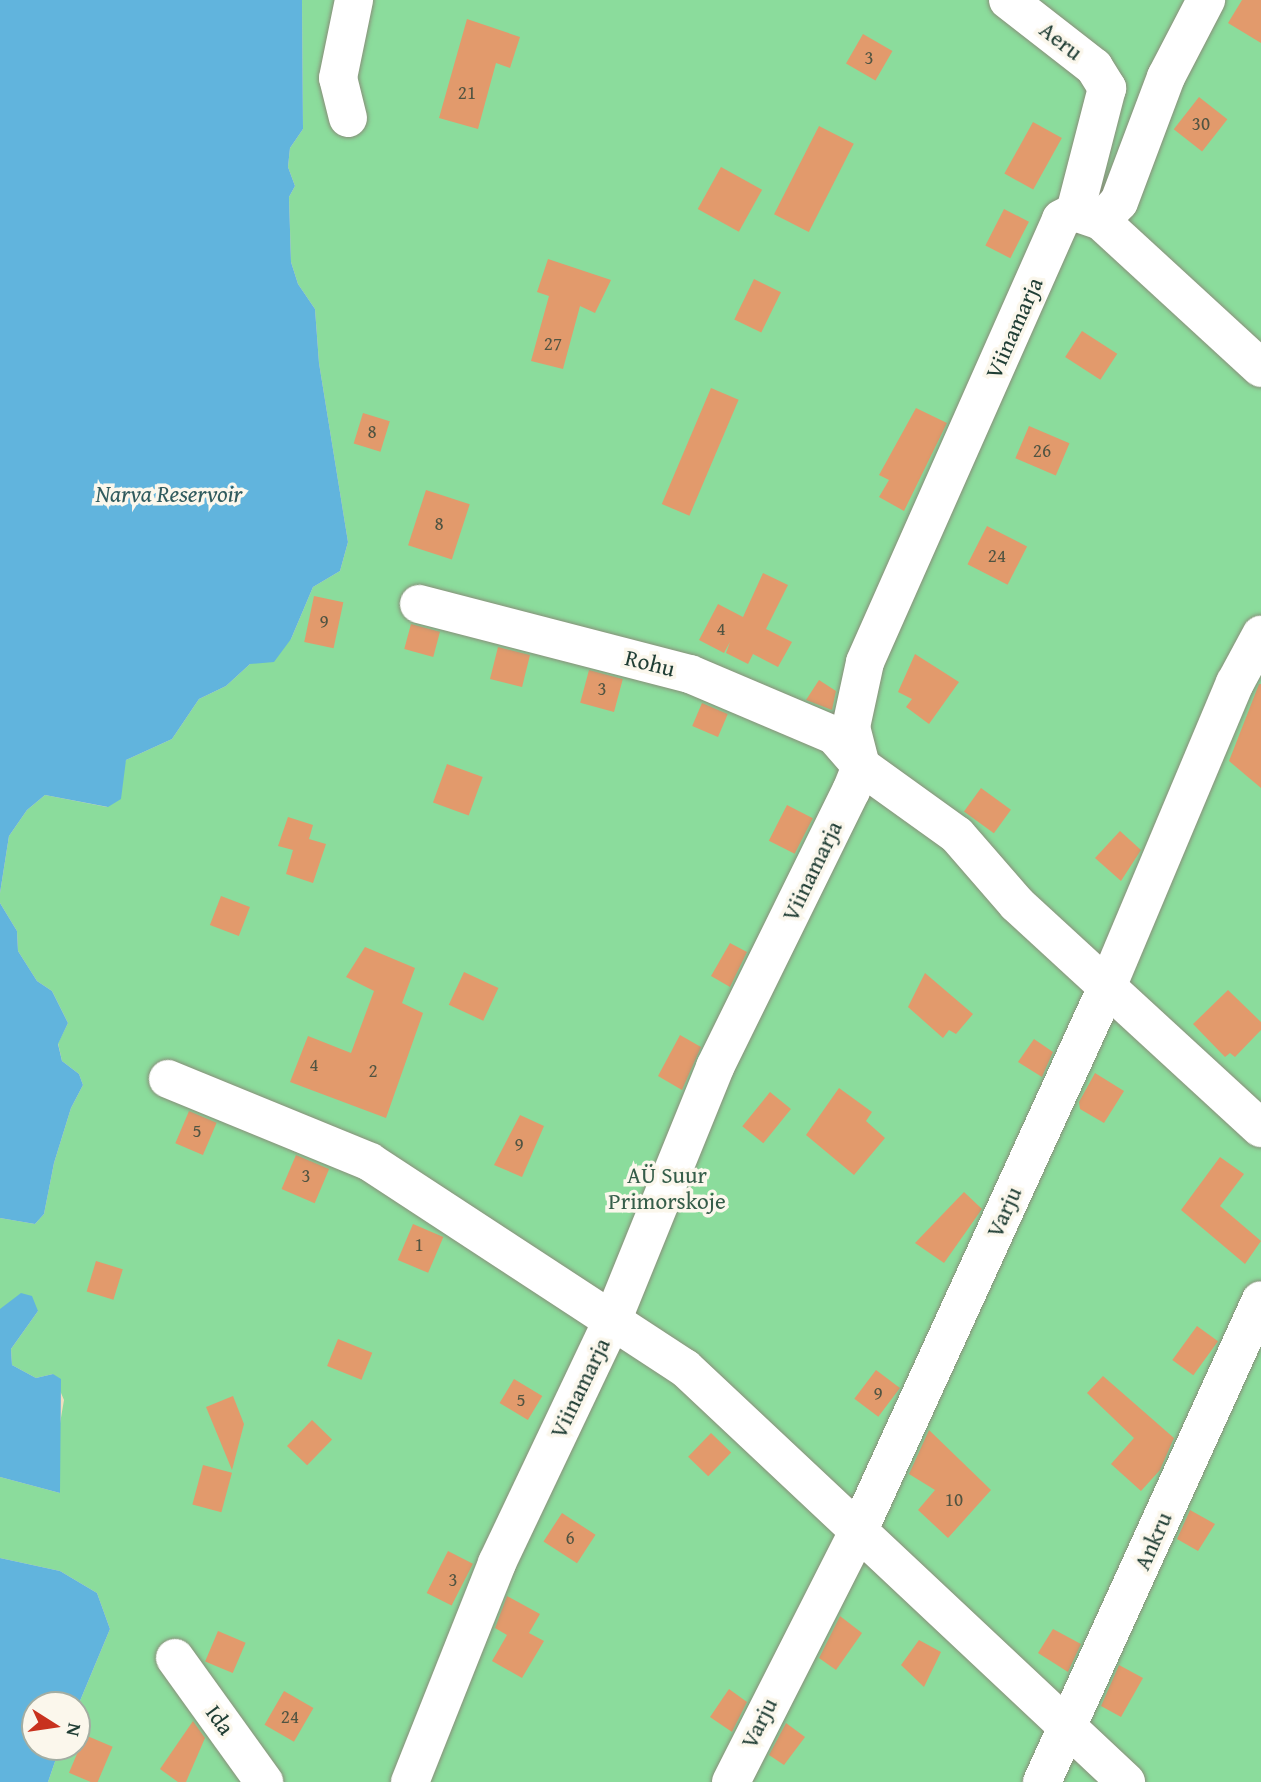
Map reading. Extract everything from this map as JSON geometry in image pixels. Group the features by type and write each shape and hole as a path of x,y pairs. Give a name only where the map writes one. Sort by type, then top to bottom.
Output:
{"street":[{"path":"348,118 338,78 354,0"},
{"name":"Aeru","path":"1008,0 1094,66 1107,89 1088,217"},
{"name":"Viinamarja","path":"410,1782 497,1563 612,1321 715,1067 861,766 851,727 865,662 1061,219 1088,217 1119,202 1166,77 1206,0"},
{"path":"1088,217 1261,368"},
{"name":"Rohu","path":"419,604 690,674 834,735 861,766 957,835 1017,904 1261,1128"},
{"name":"Varju","path":"731,1782 858,1532 1107,987 1235,684 1261,635"},
{"path":"168,1079 370,1162 685,1368 1126,1782"},
{"name":"Ankru","path":"1042,1782 1068,1730 1261,1300"},
{"name":"Ida","path":"175,1658 264,1782"}],"green space":[{"name":"AÜ Suur Primorskoje","path":"302,0 1261,0 1261,1782 48,1782 55,1761 91,1761 91,1691 84,1691 110,1629 97,1593 60,1571 0,1558 0,1477 60,1493 58,1435 64,1400 53,1374 36,1378 12,1365 11,1349 38,1311 0,1309 0,1218 35,1224 44,1214 54,1163 71,1108 83,1085 79,1074 62,1061 58,1043 68,1023 52,991 37,981 18,951 17,931 0,903 0,893 9,836 27,810 45,795 107,807 126,760 172,739 199,699 226,686 250,664 291,639 313,587 340,571 348,542 319,363 315,309 298,284 291,262 289,197 295,186 288,167 290,148 303,129"}],"water":[{"name":"Narva Reservoir","path":"0,0 302,0 303,129 290,148 288,167 295,186 289,197 291,262 298,284 315,309 319,363 348,542 340,571 313,587 291,639 274,662 250,664 226,686 199,699 172,739 126,760 121,799 108,807 45,795 27,810 9,836 0,893"},
{"path":"0,903 17,931 18,951 37,981 52,991 68,1023 58,1044 62,1061 79,1074 83,1085 71,1108 54,1163 44,1214 35,1224 0,1218"},
{"path":"21,1293 32,1296 38,1311 11,1349 12,1365 36,1378 53,1374 61,1379 60,1493 0,1477 0,1309"},
{"path":"0,1558 60,1571 97,1593 110,1629 84,1691 21,1691 21,1761 55,1761 48,1782 0,1782"}],"building":[{"path":"1242,0 1261,0 1261,43 1228,23"},
{"path":"467,19 520,37 510,68 496,63 478,129 439,118"},
{"path":"863,34 892,51 875,80 846,63"},
{"path":"1199,97 1227,119 1202,151 1174,129"},
{"path":"1033,122 1062,138 1033,190 1004,174"},
{"path":"819,126 854,144 809,232 774,214"},
{"path":"721,167 762,190 739,232 698,209"},
{"path":"1004,209 1029,222 1010,258 985,246"},
{"path":"548,259 611,280 595,313 580,306 563,369 531,361 549,296 537,292"},
{"path":"754,279 781,292 761,333 734,319"},
{"path":"1082,331 1117,354 1100,380 1065,357"},
{"path":"711,388 739,400 689,516 662,504"},
{"path":"916,408 947,423 904,511 879,497 889,480 879,475"},
{"path":"363,413 390,421 380,452 354,444"},
{"path":"1029,426 1070,443 1056,475 1015,458"},
{"path":"426,490 470,504 452,559 408,545"},
{"path":"987,526 1027,546 1008,585 967,564"},
{"path":"763,573 788,585 766,629 792,642 778,667 753,654 748,664 726,653 730,642 724,653 699,640 718,604 743,617"},
{"path":"314,596 343,602 334,648 304,642"},
{"path":"411,624 440,632 433,657 404,649"},
{"path":"498,647 530,655 522,687 490,679"},
{"path":"915,654 959,682 929,724 906,707 912,699 898,692"},
{"path":"589,670 623,679 614,712 580,703"},
{"path":"819,680 836,691 832,710 806,700"},
{"path":"1261,684 1261,788 1229,761"},
{"path":"702,703 728,714 718,737 692,726"},
{"path":"447,764 483,777 469,816 433,803"},
{"path":"981,788 1011,810 994,833 964,811"},
{"path":"787,805 813,818 795,854 769,841"},
{"path":"288,817 313,825 309,839 326,844 313,883 286,874 293,850 278,846"},
{"path":"1120,831 1141,850 1121,881 1095,858"},
{"path":"221,896 250,907 239,936 210,925"},
{"path":"730,943 747,952 730,987 711,976"},
{"path":"365,947 415,968 402,1003 423,1013 386,1118 290,1082 308,1036 351,1053 374,991 346,977"},
{"path":"464,972 498,988 483,1021 449,1005"},
{"path":"925,973 973,1014 956,1034 949,1030 943,1038 908,1007"},
{"path":"1228,990 1261,1022 1261,1030 1235,1057 1230,1053 1225,1057 1193,1024"},
{"path":"680,1035 701,1047 682,1090 658,1076"},
{"path":"1034,1039 1053,1052 1042,1077 1018,1062"},
{"path":"1095,1073 1124,1091 1104,1123 1080,1109 1079,1102"},
{"path":"839,1088 872,1112 866,1121 885,1138 854,1175 806,1135"},
{"path":"770,1092 791,1109 763,1143 742,1126"},
{"path":"189,1111 217,1123 203,1155 175,1143"},
{"path":"520,1115 544,1126 522,1177 494,1165"},
{"path":"296,1155 329,1169 315,1203 282,1189"},
{"path":"1220,1157 1244,1174 1220,1206 1261,1241 1245,1264 1181,1210"},
{"path":"964,1192 982,1209 944,1263 915,1243"},
{"path":"413,1224 443,1237 428,1273 398,1260"},
{"path":"96,1261 123,1269 113,1300 87,1292"},
{"path":"1197,1326 1218,1341 1193,1375 1172,1360"},
{"path":"338,1339 372,1353 361,1380 327,1366"},
{"path":"876,1370 900,1388 878,1417 854,1399"},
{"path":"1103,1376 1174,1438 1160,1470 1141,1491 1111,1464 1134,1438 1087,1393"},
{"path":"514,1379 542,1396 528,1420 500,1403"},
{"path":"233,1396 244,1424 232,1470 206,1407"},
{"path":"312,1420 332,1439 307,1465 287,1446"},
{"path":"929,1430 991,1490 948,1538 918,1510 935,1490 909,1474"},
{"path":"711,1433 731,1452 708,1476 688,1457"},
{"path":"203,1465 232,1473 221,1512 192,1505"},
{"path":"1190,1510 1215,1524 1198,1551 1177,1539"},
{"path":"562,1513 596,1535 577,1563 543,1542"},
{"path":"448,1551 473,1564 452,1606 427,1593"},
{"path":"507,1596 540,1614 529,1633 544,1641 522,1678 492,1661 507,1635 495,1628"},
{"path":"840,1616 862,1633 836,1670 819,1658"},
{"path":"1053,1629 1081,1644 1068,1672 1038,1653"},
{"path":"218,1631 246,1643 233,1673 205,1661"},
{"path":"919,1640 941,1652 924,1687 901,1665"},
{"path":"1119,1665 1143,1678 1121,1717 1101,1706"},
{"path":"729,1689 747,1702 732,1732 710,1717"},
{"path":"284,1691 313,1708 294,1742 264,1725"},
{"path":"193,1721 205,1738 186,1782 178,1782 160,1769"},
{"path":"786,1723 805,1737 784,1765 769,1755"},
{"path":"91,1738 113,1747 98,1782 91,1782 69,1773 74,1761 91,1761"}]}
